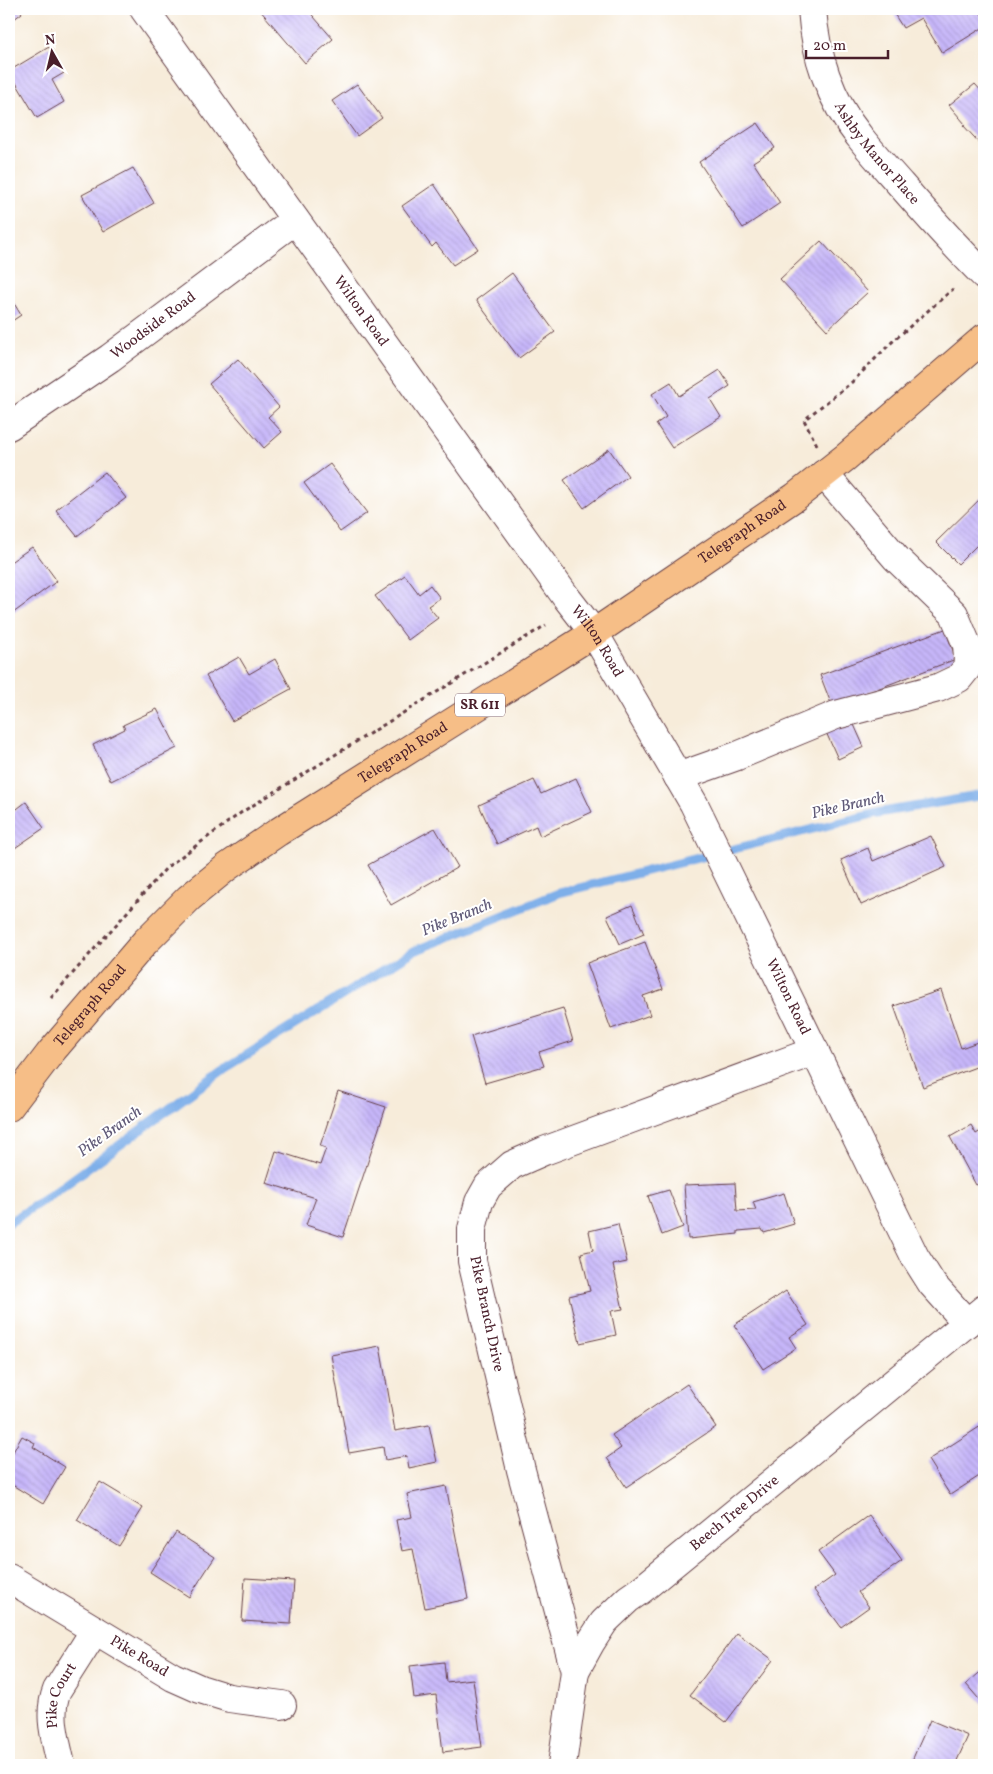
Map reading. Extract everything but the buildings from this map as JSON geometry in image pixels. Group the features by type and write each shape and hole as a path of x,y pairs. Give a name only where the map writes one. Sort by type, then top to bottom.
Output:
{"main road":[{"name":"Telegraph Road","path":"9,1107 51,1052 145,942 189,898 227,867 278,832 594,633 795,497 821,462 984,338"}],"street":[{"name":"Wilton Road","path":"144,9 566,597 594,633 704,824 915,1257 928,1278 975,1316"},
{"name":"Ashby Manor Place","path":"812,9 814,34 826,78 840,109 858,135 912,198 984,275"},
{"name":"Woodside Road","path":"9,426 110,358 295,220"},
{"path":"678,777 737,756 836,716 938,688 959,678 967,668 967,646 954,614 896,558 821,462"},
{"name":"Pike Branch Drive","path":"575,1671 521,1470 472,1262 472,1229 479,1202 488,1186 512,1165 544,1151 815,1050"},
{"name":"Beech Tree Drive","path":"562,1765 575,1671 604,1622 628,1599 975,1316"},
{"name":"Pike Road","path":"9,1578 173,1677 200,1689 229,1698 282,1705"},
{"name":"Pike Court","path":"61,1765 51,1718 54,1698 57,1690 95,1630"}],"path":[{"path":"821,462 804,420 852,382 892,342 953,289"}],"waterway":[{"name":"Pike Branch","path":"9,1223 58,1190 224,1069 414,951 559,893 877,813 984,795"}]}
